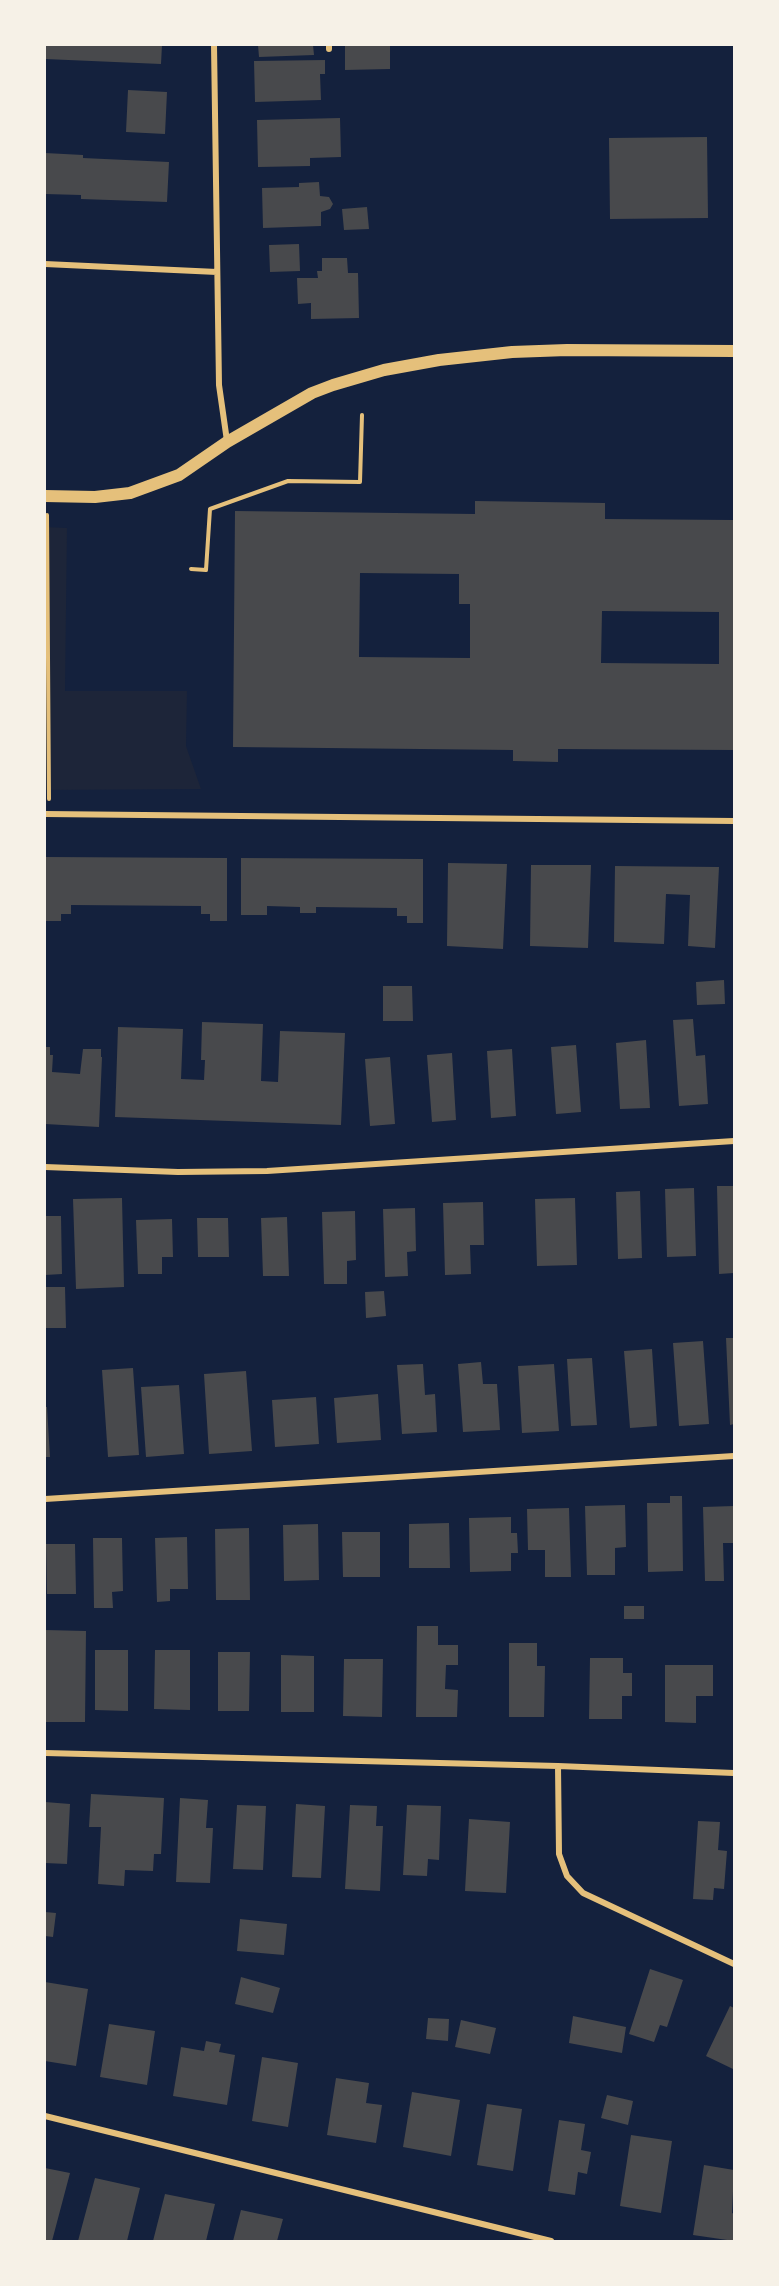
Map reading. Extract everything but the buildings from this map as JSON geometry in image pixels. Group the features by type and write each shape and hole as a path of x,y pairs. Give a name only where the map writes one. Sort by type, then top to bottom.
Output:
{"main road":[{"path":"46,496 95,497 130,494 179,475 227,442 292,403 333,385 384,370 430,361 549,350 734,351"}],"street":[{"path":"214,45 219,385 227,442"},
{"path":"45,264 217,272"},
{"path":"47,814 734,821"},
{"path":"45,1167 136,1171 267,1171 734,1141"},
{"path":"45,1499 734,1456"},
{"path":"45,1753 558,1766 734,1773"},
{"path":"558,1766 559,1854 567,1876 583,1893 734,1964"},
{"path":"45,2116 551,2241"}],"path":[{"path":"191,569 206,570 210,509 288,481 360,482 362,415"},
{"path":"46,496 47,814"}],"shaded area":[{"path":"45,527 67,528 65,691 187,691 186,746 201,789 45,790"}]}
